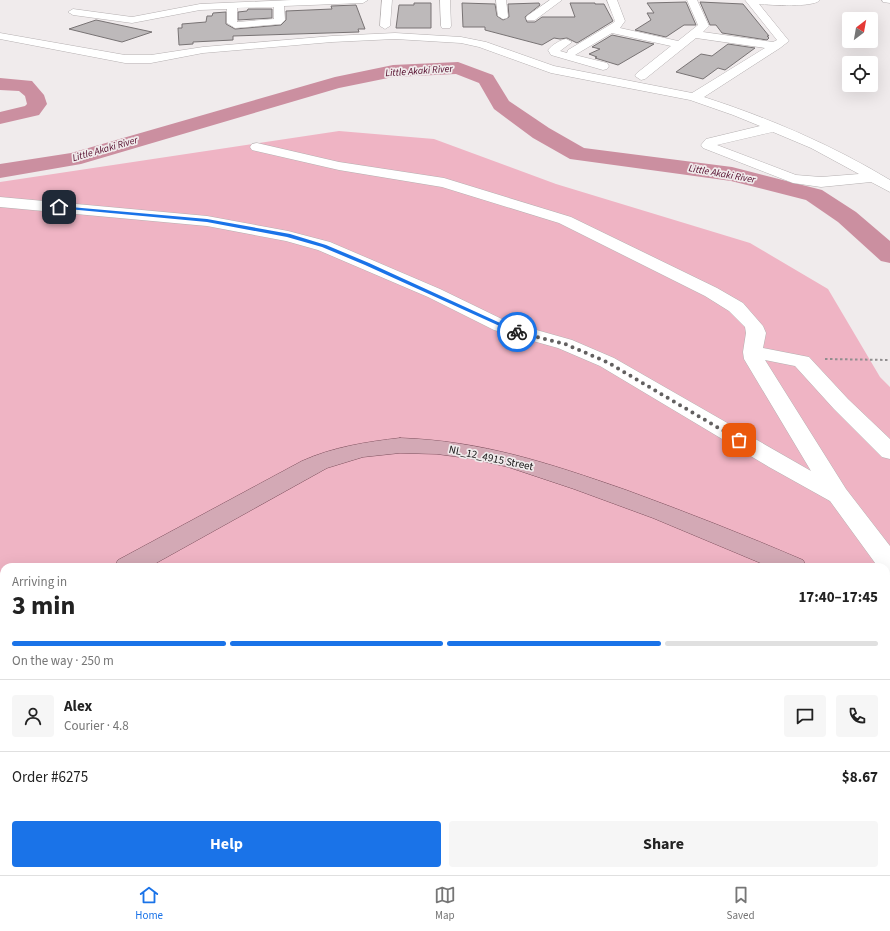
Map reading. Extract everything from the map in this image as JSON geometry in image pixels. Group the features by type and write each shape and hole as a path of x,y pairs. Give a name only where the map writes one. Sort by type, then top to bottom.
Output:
{"main road":[{"name":"NL_12_4915 Street","path":"135,563 325,460 365,449 388,446 419,446 459,449 491,456 563,476 645,506 784,563"},
{"name":"NL_12_4915 Street","path":"152,563 315,472 343,461 393,452 457,456 528,472 645,515 760,563"}],"street":[{"path":"73,12 132,20 167,15 186,9 295,2 363,0"},
{"path":"385,26 386,0"},
{"path":"445,0 446,26"},
{"path":"501,0 503,16"},
{"path":"531,18 557,0"},
{"path":"612,0 620,21 610,29 569,47 554,50 555,53 641,76 699,94 816,145 876,177 890,187"},
{"path":"641,76 704,26 692,0"},
{"path":"750,0 789,2 815,0"},
{"path":"0,36 111,58 132,59 151,59 203,50 332,39 395,36 461,40 482,44 557,70 699,94 783,41 750,0"},
{"path":"232,6 232,24 274,22 280,20 279,4"},
{"path":"610,29 680,45"},
{"path":"694,34 776,46"},
{"path":"775,127 711,142 708,145 793,179 821,182 876,177"},
{"path":"257,147 339,166 444,183 565,220 711,292 736,307 754,326 756,333 753,352 754,359 838,495 889,563"},
{"path":"0,202 207,221 288,236 324,246 434,293 501,326 514,331 565,344 607,362 777,462 838,495"},
{"path":"753,352 802,361 841,404 890,452"}],"path":[{"path":"802,361 842,358 890,360"}],"shaded area":[{"path":"339,131 434,139 556,184 750,243 828,289 880,377 890,387 890,563 0,563 0,182"}],"building":[{"path":"686,2 696,25 684,25 666,37 635,30 651,20 647,13 654,13 647,3"},
{"path":"700,2 743,4 769,36 767,36 769,38 767,40 722,33 716,25 710,25"},
{"path":"414,3 431,3 431,28 396,28 399,5 414,5"},
{"path":"462,3 495,4 497,16 503,20 509,17 508,4 539,3 540,5 525,17 527,22 535,22 542,17 575,17 570,3 604,4 613,21 577,43 567,38 554,38 542,45 485,30 485,27 463,27"},
{"path":"356,5 365,29 358,29 359,32 233,36 233,40 193,42 193,44 179,45 178,28 182,28 182,24 206,22 207,16 212,16 213,13 226,12 226,24 235,29 281,25 286,20 286,11 332,9 331,6"},
{"path":"248,9 272,9 272,18 238,20 238,12 247,11"},
{"path":"96,20 152,32 122,42 69,29"},
{"path":"612,35 654,44 618,65 595,58 597,57 589,54 600,49 592,47"},
{"path":"728,44 755,48 725,70 718,68 703,79 676,72 701,54 712,56"}],"waterway":[{"name":"Little Akaki River","path":"0,171 73,159 335,83 393,71 458,68 486,79 501,105 541,133 578,154 732,174 814,195 847,217 890,255"},
{"name":"Little Akaki River","path":"0,84 25,85 34,95 37,104 32,111 0,118"}],"way so far":[{"path":"517,332 550,339 585,351 607,362 650,389 739,440"}],"route":[{"path":"59,207 239,225 288,236 324,246 367,264 434,293 501,326 517,332"}]}
